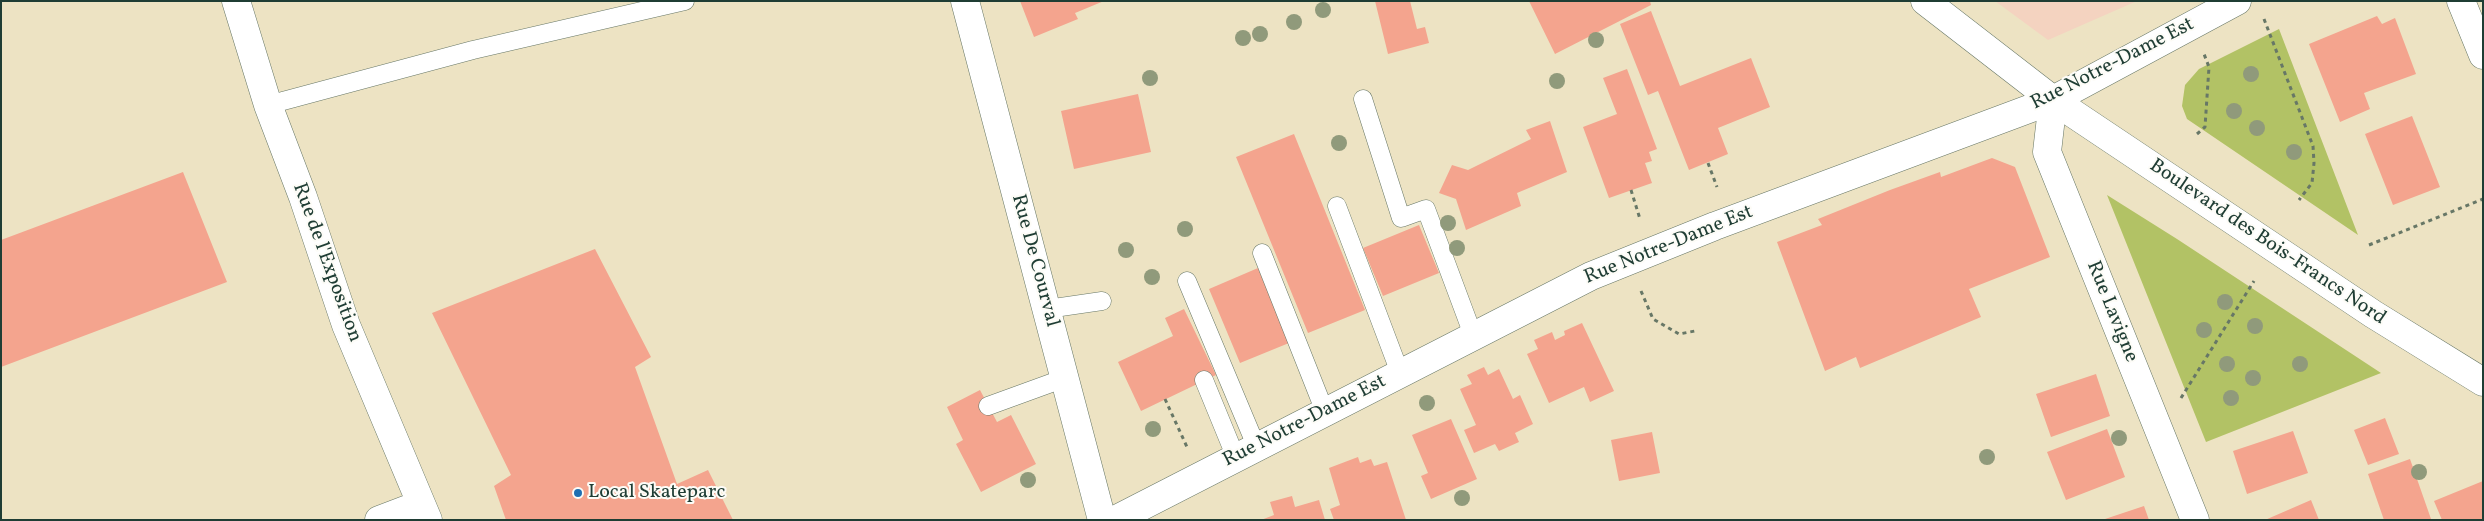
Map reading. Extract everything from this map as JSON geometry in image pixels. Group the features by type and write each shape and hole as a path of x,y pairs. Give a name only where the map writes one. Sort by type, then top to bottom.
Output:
{"street":[{"name":"Rue de l'Exposition","path":"236,1 268,105 303,197 346,325 424,512"},
{"name":"Rue De Courval","path":"965,1 1102,520"},
{"name":"Boulevard des Bois-Francs Nord","path":"1925,1 2053,100 2373,314 2483,382"},
{"name":"Rue Notre-Dame Est","path":"1115,520 1591,276 1724,223 2053,100 2237,1"},
{"path":"2461,1 2483,55"},
{"name":"Rue Lavigne","path":"2053,100 2047,152 2195,520"},
{"path":"379,520 424,512"}],"lane":[{"path":"268,105 473,50 685,1"},
{"path":"1363,98 1401,218 1426,209 1473,335"},
{"path":"1337,206 1400,373"},
{"path":"1262,253 1325,412"},
{"path":"1187,281 1246,453"},
{"path":"1047,309 1102,301"},
{"path":"988,406 1065,378"},
{"path":"1204,380 1246,453"}],"path":[{"path":"2262,14 2313,146 2312,183 2299,200"},
{"path":"2197,134 2205,127 2209,67 2202,49"},
{"path":"1708,162 1717,187"},
{"path":"1631,190 1640,219"},
{"path":"2369,245 2483,199"},
{"path":"2180,399 2254,282"},
{"path":"1638,283 1653,320 1679,334 1695,331"},
{"path":"1165,399 1187,447"}],"shaded area":[{"path":"1995,1 2137,1 2048,40"}],"green space":[{"path":"2279,29 2358,235 2187,119 2182,106 2185,85 2199,69"},
{"path":"2107,195 2177,239 2381,373 2206,442"}],"building":[{"path":"1020,1 1104,1 1075,13 1078,19 1034,37"},
{"path":"1375,1 1410,1 1417,29 1425,27 1429,43 1388,54"},
{"path":"1529,1 1650,1 1651,5 1555,54"},
{"path":"1651,11 1680,86 1751,58 1770,107 1718,128 1728,154 1689,170 1658,91 1648,95 1620,24"},
{"path":"2377,16 2382,24 2395,18 2416,74 2364,93 2370,109 2340,122 2309,44"},
{"path":"1627,69 1657,149 1649,152 1652,161 1645,163 1652,183 1609,198 1583,127 1617,114 1603,78"},
{"path":"1138,94 1151,152 1074,169 1061,111"},
{"path":"2412,116 2440,187 2393,205 2365,134"},
{"path":"1550,121 1567,172 1517,193 1521,206 1466,230 1456,199 1439,193 1452,165 1468,170 1531,139 1526,130"},
{"path":"1294,134 1365,310 1308,333 1236,157"},
{"path":"1992,158 2015,167 2050,257 1969,289 1981,317 1860,368 1856,357 1825,371 1777,242 1822,225 1818,219 1890,190 1940,172 1941,177"},
{"path":"183,172 227,282 1,367 1,240"},
{"path":"1419,225 1439,273 1383,296 1363,248"},
{"path":"595,249 651,357 635,367 677,484 708,470 733,520 506,520 494,486 511,475 432,313"},
{"path":"1258,268 1289,343 1240,363 1209,289"},
{"path":"1184,309 1216,375 1141,411 1118,362 1173,336 1165,318"},
{"path":"1582,323 1614,391 1590,402 1584,387 1549,403 1527,354 1538,349 1534,340 1552,332 1555,340 1565,335 1564,331"},
{"path":"1484,367 1488,375 1499,369 1513,399 1520,395 1533,424 1515,433 1519,442 1499,451 1495,444 1474,453 1464,430 1476,425 1460,389 1472,384 1467,375"},
{"path":"2096,374 2110,416 2051,437 2036,394"},
{"path":"980,390 997,422 1011,415 1036,464 981,492 956,444 963,440 947,407"},
{"path":"2385,418 2399,454 2368,465 2354,430"},
{"path":"1451,419 1477,479 1431,499 1421,476 1428,473 1412,435"},
{"path":"2107,429 2125,477 2066,500 2047,452"},
{"path":"2293,431 2308,473 2247,494 2233,451"},
{"path":"1652,432 1660,473 1619,481 1611,440"},
{"path":"1358,457 1360,463 1371,459 1374,466 1387,462 1406,520 1334,520 1330,509 1340,505 1329,468"},
{"path":"2410,459 2431,519 2384,520 2368,474"},
{"path":"2483,481 2483,520 2442,520 2434,501"},
{"path":"1292,496 1295,507 1319,500 1325,520 1261,520 1274,515 1270,502"},
{"path":"2311,500 2319,520 2265,520"},
{"path":"2144,506 2149,520 2105,520 2105,519"}],"place":[{"name":"Local Skateparc","path":"578,493"}]}
